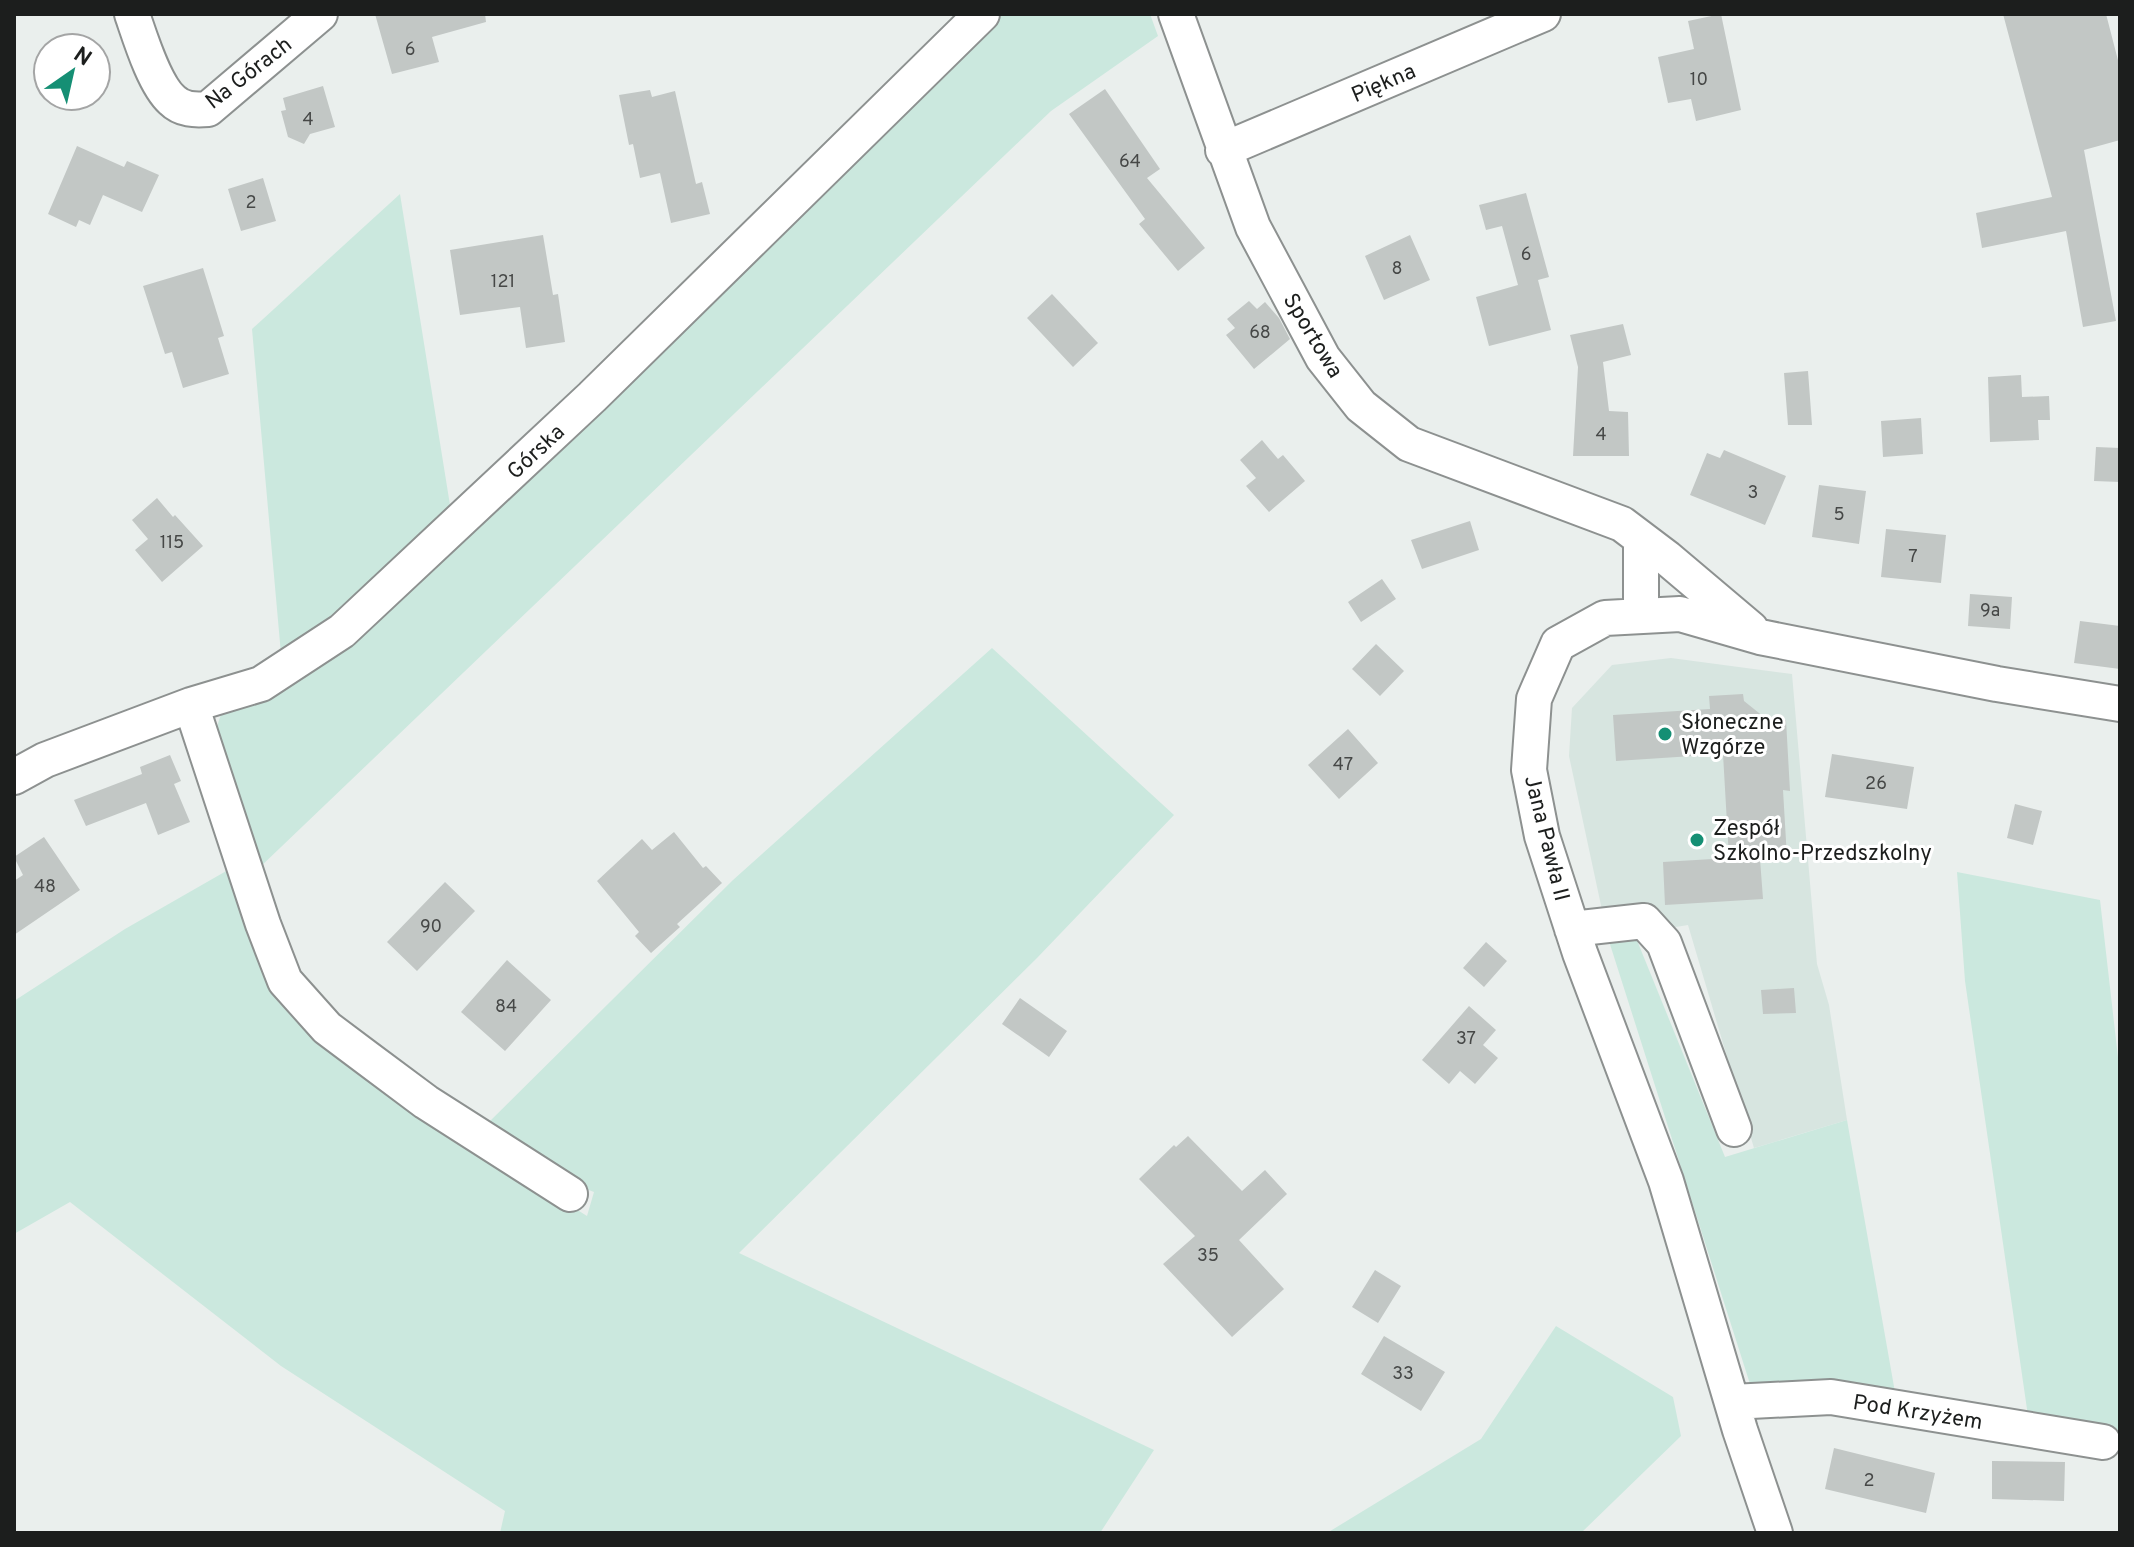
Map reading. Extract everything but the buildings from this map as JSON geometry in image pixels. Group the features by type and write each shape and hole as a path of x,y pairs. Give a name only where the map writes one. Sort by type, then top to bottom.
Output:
{"street":[{"name":"Na Górach","path":"132,14 162,87 173,102 191,110 208,109 320,14"},
{"name":"Górska","path":"14,777 45,760 191,705 261,684 342,631 592,397 982,14"},
{"name":"Sportowa","path":"1176,14 1253,227 1323,358 1361,406 1409,444 1622,524 1760,637"},
{"name":"Piękna","path":"1223,150 1543,14"},
{"path":"1641,539 1641,616"},
{"name":"Jana Pawła II","path":"1775,1533 1666,1181 1572,929 1542,836 1529,770 1534,699 1558,644 1605,618 1680,614 1760,637 1997,684 2120,704"},
{"path":"191,705 263,924 285,981 327,1028 367,1058 426,1102 570,1194"},
{"path":"1572,929 1644,921 1664,943 1734,1129"},
{"name":"Pod Krzyżem","path":"1732,1402 1831,1397 2103,1442"}],"shaded area":[{"name":"Zespół Szkolno-Przedszkolny","path":"1671,658 1792,674 1817,964 1829,1005 1847,1120 1754,1148 1688,925 1608,938 1569,756 1572,708 1612,665"}],"green space":[{"path":"997,14 1150,14 1158,36 1051,111 258,869 214,736 222,711 286,688"},
{"path":"400,194 450,505 358,600 281,654 252,329"},
{"path":"992,648 1174,815 1037,958 739,1253 1154,1450 1100,1533 500,1533 505,1511 281,1366 70,1202 14,1234 14,1001 125,929 235,866 287,1002 446,1127 587,1216 594,1192 576,1185 488,1123 733,880"},
{"path":"1957,872 2100,900 2120,1075 2120,1434 2028,1416 1965,981"},
{"path":"1634,933 1725,1157 1847,1120 1896,1398 1815,1384 1750,1384 1608,938"},
{"path":"1556,1326 1673,1397 1681,1436 1581,1533 1327,1533 1481,1439"}],"place":[{"name":"Słoneczne Wzgórze","path":"1665,734"},
{"name":"Zespół Szkolno-Przedszkolny","path":"1697,840"}]}
